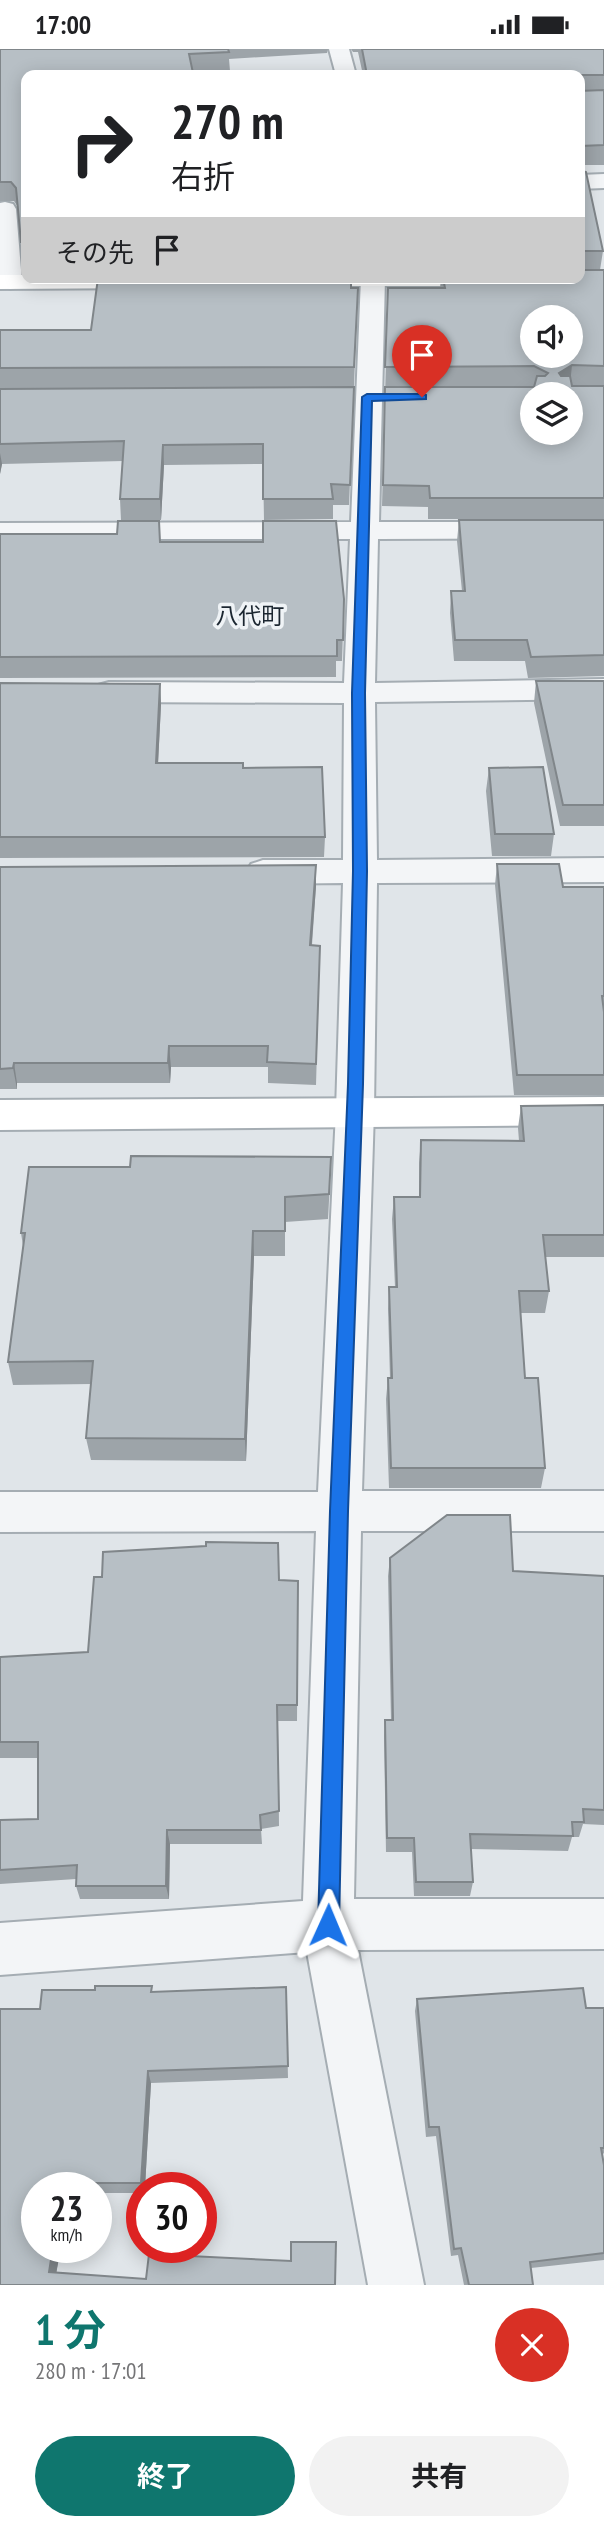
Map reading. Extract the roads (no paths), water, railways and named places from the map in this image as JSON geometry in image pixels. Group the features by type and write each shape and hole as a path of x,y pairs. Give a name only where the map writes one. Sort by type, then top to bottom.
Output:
{"street":[{"path":"339,49 345,70"},
{"path":"585,181 604,181"},
{"path":"5,282 10,209"},
{"path":"373,284 362,531 360,871 355,1111 339,1511 328,1925 396,2285"},
{"path":"0,531 604,530"},
{"path":"83,692 359,693 604,689"},
{"path":"235,872 604,870"},
{"path":"0,1115 604,1111"},
{"path":"0,1512 604,1510"},
{"path":"0,1949 328,1925 604,1924"}],"district":[{"name":"八代町","path":"250,616"}]}
